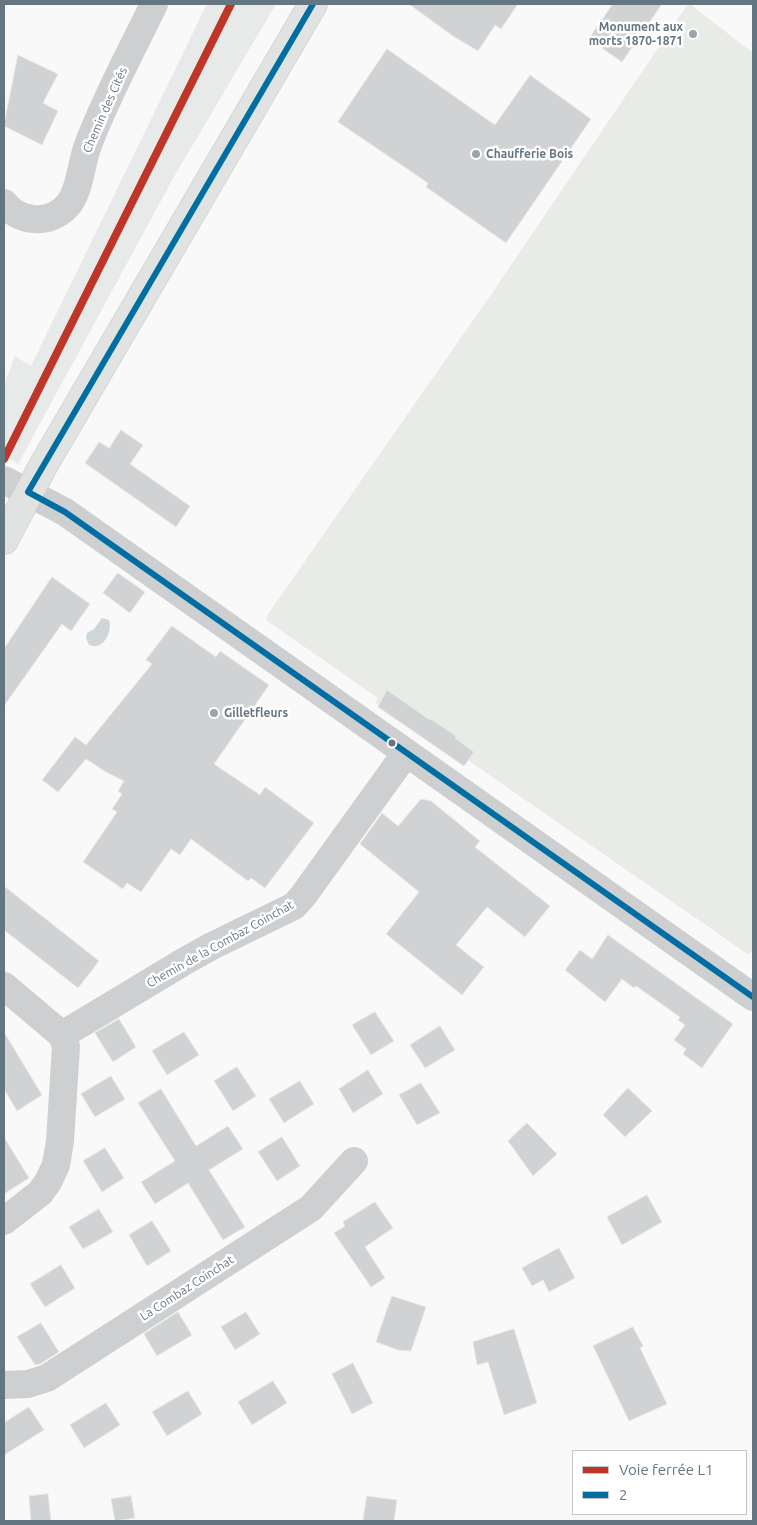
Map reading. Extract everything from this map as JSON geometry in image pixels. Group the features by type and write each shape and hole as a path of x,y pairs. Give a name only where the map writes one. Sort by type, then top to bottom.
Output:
{"main road":[{"path":"4,540 28,492 313,4"}],"street":[{"name":"Chemin des Cités","path":"4,203 14,213 36,220 48,218 67,206 73,196 87,147 96,126 154,4"},
{"path":"4,480 65,512 753,997"},
{"name":"Chemin de la Combaz Coinchat","path":"62,1035 185,961 294,906 406,753"},
{"path":"4,986 62,1035 66,1047 60,1142 56,1165 40,1193 4,1221"},
{"name":"La Combaz Coinchat","path":"4,1385 28,1384 47,1378 311,1208 354,1161"}],"shaded area":[{"path":"207,4 276,4 175,175 18,464 4,456 4,385 15,356 31,366"},
{"path":"688,4 753,53 753,949 749,955 449,747 445,753 419,735 406,717 401,723 378,707 379,705 375,703 378,698 266,620 268,614 488,299"},
{"path":"102,618 109,620 110,630 108,635 103,643 94,646 89,645 86,638 87,633 94,629"}],"building":[{"path":"409,4 518,4 501,29 495,25 478,51 453,36"},
{"path":"613,4 662,4 622,62 589,39"},
{"name":"Chaufferie Bois","path":"387,49 495,125 530,75 591,119 506,243 426,187 428,183 338,122"},
{"path":"18,55 58,74 43,103 58,111 42,145 4,126"},
{"path":"121,430 143,445 130,464 190,506 176,527 85,463 99,442 109,448"},
{"path":"118,573 145,592 130,613 103,593"},
{"path":"52,577 90,604 71,631 62,624 4,706 4,649"},
{"path":"172,626 216,657 220,651 269,685 214,764 260,795 265,787 314,823 265,888 251,878 248,881 191,839 180,855 171,849 141,892 127,883 123,889 83,862 117,812 112,809 122,794 118,791 124,781 86,759 58,792 42,780 75,737 86,745 152,664 146,660"},
{"path":"387,690 456,736 455,738 474,752 464,766 378,707"},
{"path":"421,799 431,801 480,841 475,847 550,906 525,937 487,907 456,945 484,967 462,995 386,934 419,892 360,844 382,813 398,826"},
{"path":"4,886 99,961 78,988 4,930"},
{"path":"608,935 733,1024 702,1068 683,1054 686,1049 674,1040 685,1025 678,1020 680,1017 636,986 634,988 622,979 605,1002 565,970 580,950 592,959"},
{"path":"375,1012 394,1041 371,1055 352,1025"},
{"path":"119,1019 136,1047 113,1062 95,1033"},
{"path":"440,1026 455,1050 425,1068 410,1045"},
{"path":"4,1032 42,1095 17,1111 4,1089"},
{"path":"184,1032 199,1055 167,1075 152,1051"},
{"path":"237,1067 256,1096 233,1111 214,1081"},
{"path":"368,1070 383,1094 353,1113 339,1089"},
{"path":"111,1076 125,1099 95,1117 81,1094"},
{"path":"300,1081 314,1104 284,1123 269,1099"},
{"path":"421,1083 440,1113 417,1125 399,1095"},
{"path":"628,1088 652,1111 625,1137 603,1115"},
{"path":"161,1089 196,1146 228,1126 243,1149 209,1170 245,1227 223,1240 188,1183 155,1204 141,1182 175,1161 138,1103"},
{"path":"527,1123 557,1154 533,1176 508,1141"},
{"path":"4,1137 29,1178 4,1194"},
{"path":"282,1137 300,1166 277,1181 258,1152"},
{"path":"105,1148 124,1178 102,1192 83,1161"},
{"path":"647,1195 662,1222 622,1245 607,1217"},
{"path":"375,1202 393,1228 365,1247 385,1278 371,1287 334,1233 345,1226 343,1222"},
{"path":"99,1209 113,1232 83,1249 69,1227"},
{"path":"152,1221 171,1251 147,1266 129,1235"},
{"path":"559,1248 575,1278 549,1292 543,1280 532,1286 522,1268"},
{"path":"61,1265 75,1288 45,1307 30,1284"},
{"path":"392,1296 426,1307 411,1351 398,1350 376,1342"},
{"path":"178,1312 192,1335 157,1356 144,1334"},
{"path":"246,1312 260,1334 235,1350 221,1327"},
{"path":"41,1323 59,1352 40,1364 35,1365 17,1337"},
{"path":"633,1327 643,1346 640,1348 667,1404 629,1421 593,1346"},
{"path":"514,1329 537,1403 504,1415 488,1362 477,1365 473,1342"},
{"path":"353,1363 373,1403 352,1414 332,1374"},
{"path":"273,1381 287,1403 252,1425 238,1402"},
{"path":"188,1391 202,1414 167,1436 152,1412"},
{"path":"106,1403 120,1425 84,1448 70,1425"},
{"path":"29,1407 44,1430 4,1455 4,1423"},
{"path":"48,1494 51,1521 31,1521 29,1496"},
{"path":"131,1496 135,1518 115,1521 111,1499"},
{"path":"367,1496 397,1500 394,1521 363,1521"}],"rail line":[{"name":"L1","path":"4,459 231,4"}],"transit line":[{"name":"2","path":"28,492 313,4"},
{"name":"2","path":"28,492 65,512 753,997"}],"place":[{"name":"Monument aux morts 1870-1871","path":"693,34"},
{"name":"Chaufferie Bois","path":"476,154"},
{"name":"Gilletfleurs","path":"214,713"}]}
